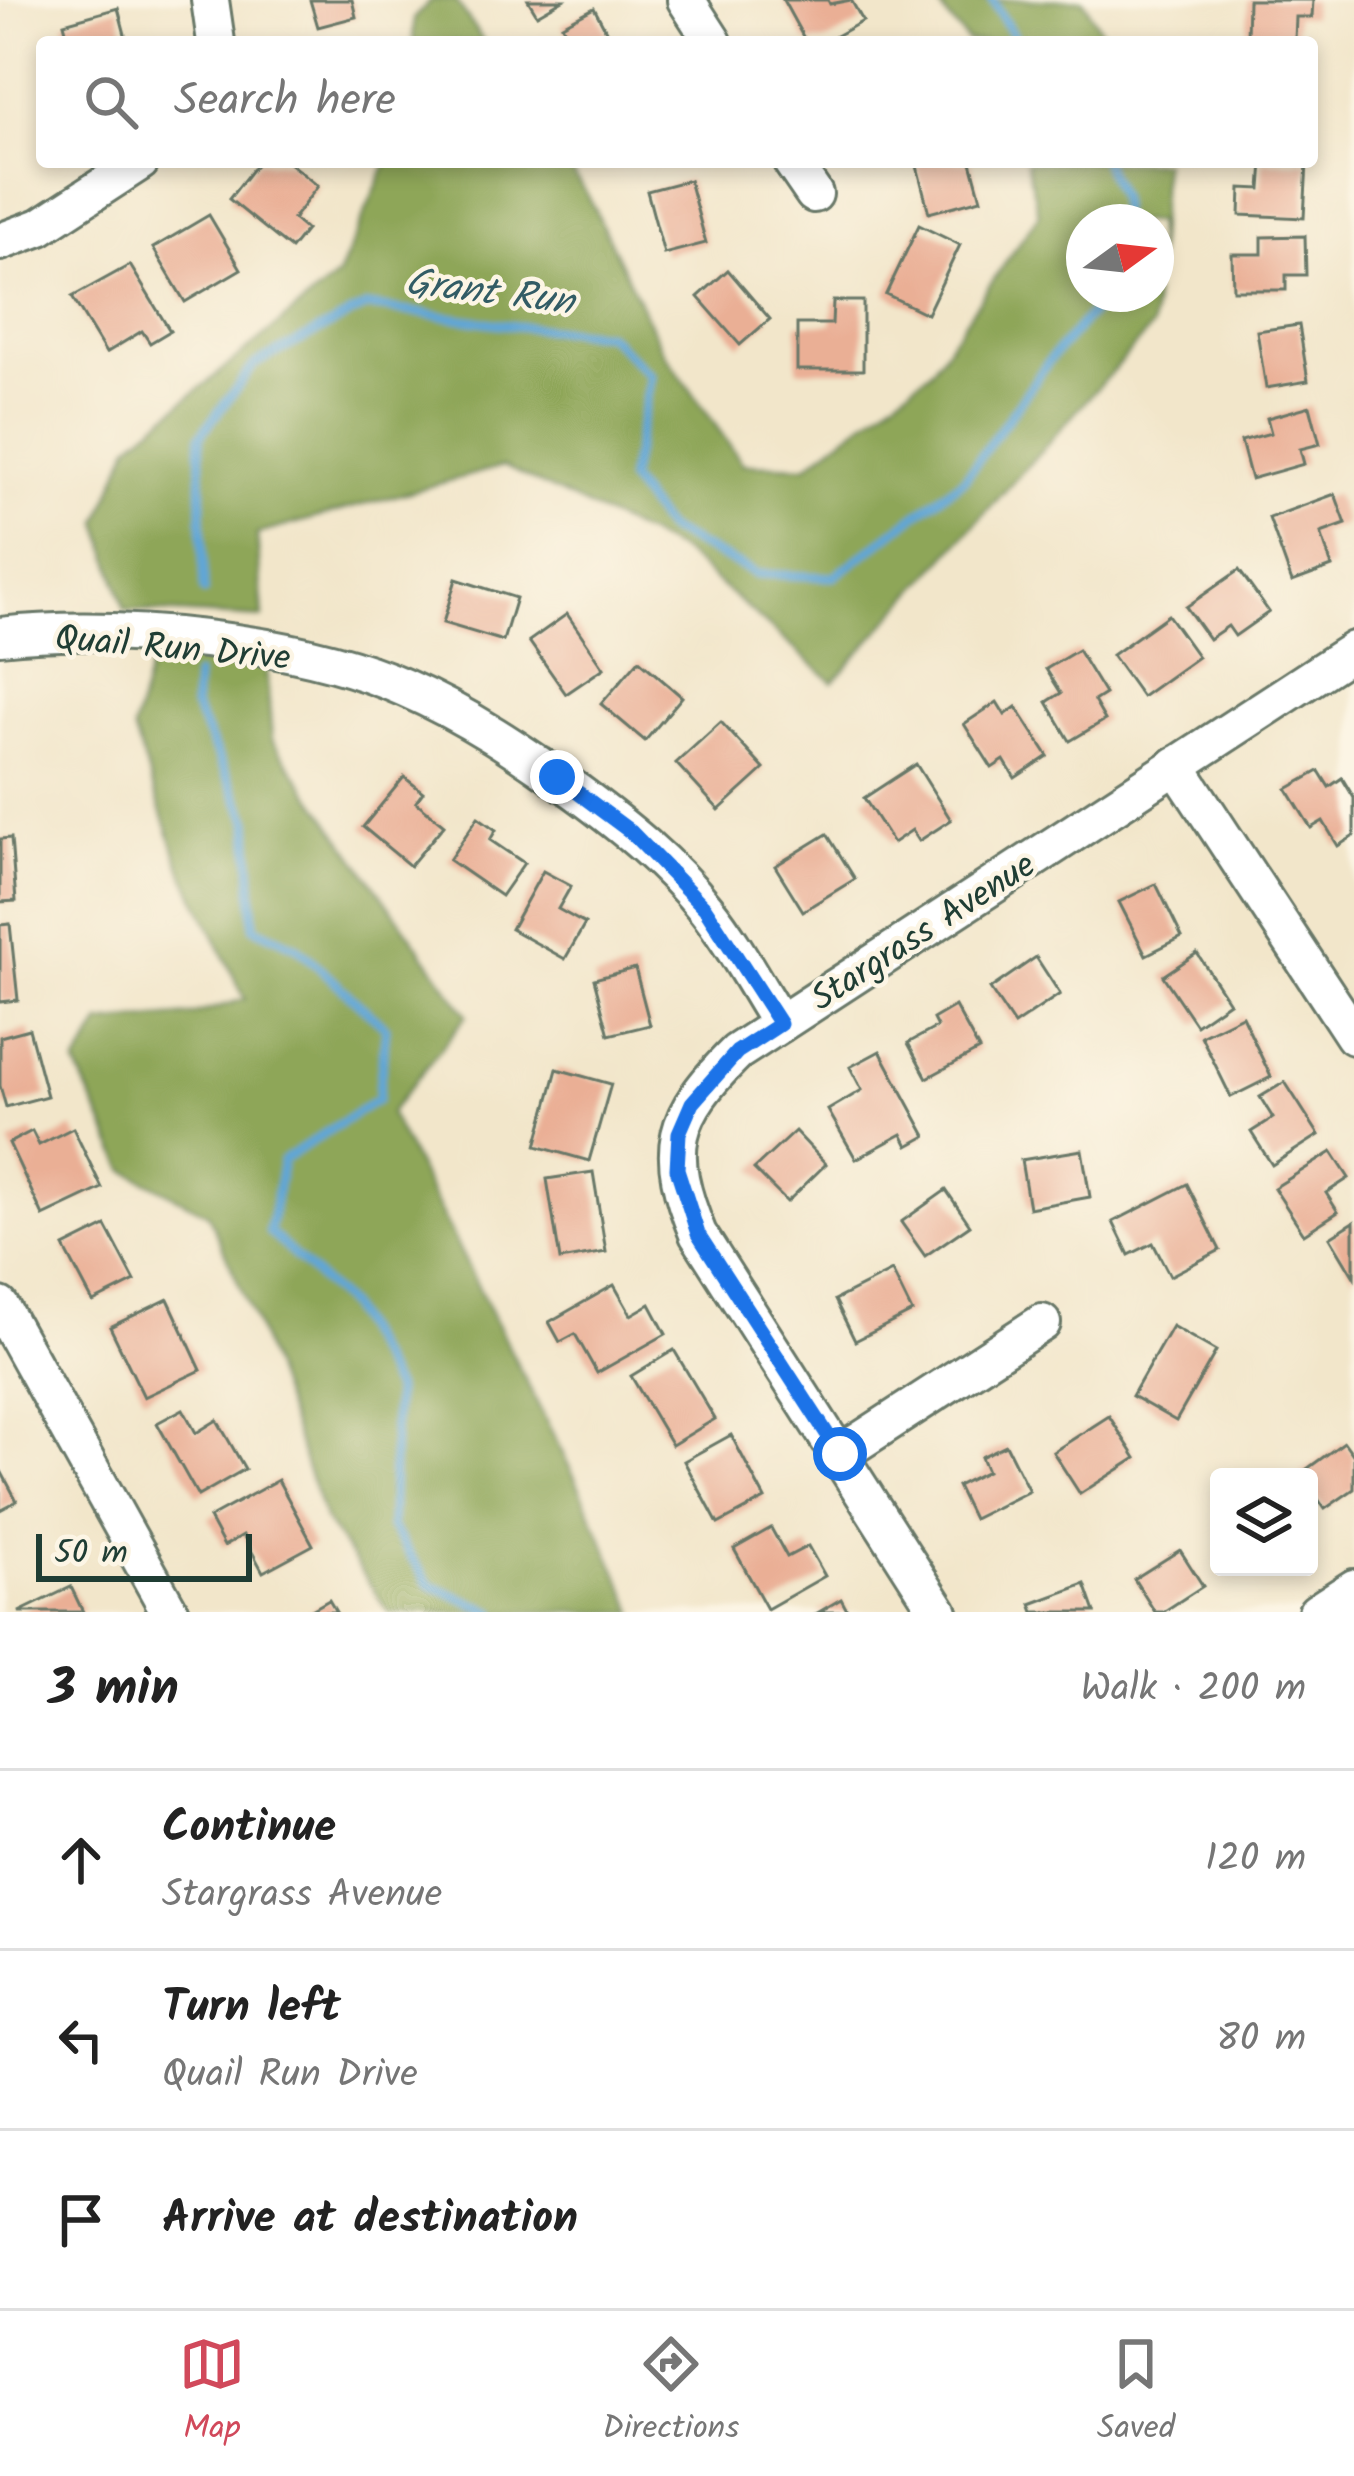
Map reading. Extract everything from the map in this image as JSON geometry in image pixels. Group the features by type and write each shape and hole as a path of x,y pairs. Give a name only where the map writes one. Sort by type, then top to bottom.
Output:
{"street":[{"path":"210,0 215,36"},
{"path":"686,0 709,36"},
{"path":"0,242 40,226 131,168"},
{"path":"796,168 814,194"},
{"name":"Quail Run Drive","path":"0,636 105,632 251,646 324,661 402,686 476,723 631,832 705,908 780,1024"},
{"name":"Stargrass Avenue","path":"938,1612 698,1234 677,1169 679,1133 692,1103 737,1052 1354,650"},
{"path":"1176,765 1354,1036"},
{"path":"0,1306 9,1343 170,1612"},
{"path":"840,1454 1042,1323"},
{"path":"1317,1612 1354,1588"}],"green space":[{"path":"432,0 455,0 480,36 413,36 414,18"},
{"path":"934,0 1083,0 1104,36 963,36"},
{"path":"384,168 569,168 588,196 663,351 743,464 806,466 930,372 1039,214 1028,168 1163,168 1160,204 1066,204 1066,312 1153,312 1152,327 833,682 682,552 503,466 257,534 263,618 125,610 99,522 130,445 338,276"},
{"path":"155,647 266,667 272,740 467,1015 390,1113 576,1480 635,1612 389,1612 325,1520 255,1321 208,1214 125,1170 76,1065 101,1023 192,1015 245,999 180,865 133,730"}],"building":[{"path":"310,0 352,0 356,17 318,27"},
{"path":"528,0 563,0 537,15"},
{"path":"783,0 828,0 830,4 851,0 863,21 836,36 803,36"},
{"path":"1248,0 1313,0 1312,17 1296,17 1295,36 1247,36"},
{"path":"118,8 125,36 67,36 64,23"},
{"path":"594,8 609,36 568,36 562,25"},
{"path":"253,168 296,168 318,186 293,219 306,230 291,249 229,199"},
{"path":"918,168 973,168 981,199 929,213"},
{"path":"1263,168 1307,168 1304,218 1240,215 1241,188 1261,189"},
{"path":"689,180 706,243 664,254 647,191"},
{"path":"209,215 241,269 185,302 153,248"},
{"path":"919,225 960,245 927,314 886,294"},
{"path":"1305,236 1306,275 1286,275 1286,290 1233,290 1232,254 1262,254 1262,237"},
{"path":"130,265 170,331 150,343 142,331 106,353 72,297"},
{"path":"728,270 770,319 740,345 698,297"},
{"path":"833,301 863,301 863,370 797,370 797,324 832,324"},
{"path":"1299,325 1308,381 1266,388 1257,331"},
{"path":"1310,406 1320,444 1300,449 1304,464 1251,479 1241,441 1271,433 1267,418"},
{"path":"1335,494 1346,524 1321,533 1332,567 1292,582 1269,518"},
{"path":"1239,570 1269,612 1235,636 1228,626 1209,639 1186,607"},
{"path":"456,579 516,598 503,641 443,623"},
{"path":"567,614 604,668 566,694 529,641"},
{"path":"1168,615 1198,657 1142,697 1112,655"},
{"path":"1078,650 1105,694 1094,701 1105,720 1070,741 1047,702 1061,693 1046,669"},
{"path":"639,660 682,697 645,741 601,704"},
{"path":"997,702 1005,715 1016,707 1048,756 1015,778 1004,760 992,768 964,724"},
{"path":"721,722 764,769 719,810 676,763"},
{"path":"916,764 951,820 919,841 912,830 893,843 864,798"},
{"path":"1319,771 1329,787 1342,778 1354,798 1354,836 1338,846 1323,821 1311,828 1287,789"},
{"path":"404,777 423,792 416,802 444,825 410,866 363,827"},
{"path":"478,817 496,830 490,840 524,863 501,896 449,860"},
{"path":"827,834 855,879 803,911 775,866"},
{"path":"11,838 16,901 0,902 0,839"},
{"path":"543,871 571,886 558,909 585,924 565,959 511,929"},
{"path":"1156,884 1182,937 1146,955 1119,902"},
{"path":"10,924 18,1000 0,1002 0,925"},
{"path":"1197,953 1229,1002 1196,1025 1163,976"},
{"path":"1036,957 1060,994 1014,1025 990,989"},
{"path":"635,968 650,1025 609,1035 594,979"},
{"path":"955,1006 979,1050 927,1078 908,1043 937,1027 933,1019"},
{"path":"1242,1016 1271,1077 1231,1097 1201,1036"},
{"path":"29,1029 47,1096 6,1107 0,1086 0,1037"},
{"path":"880,1051 926,1136 908,1146 902,1134 856,1159 828,1110 862,1090 850,1067"},
{"path":"557,1069 611,1084 589,1161 536,1146"},
{"path":"1285,1082 1319,1135 1272,1165 1251,1132 1273,1118 1260,1097"},
{"path":"73,1128 102,1188 43,1216 9,1143 32,1131 39,1145"},
{"path":"795,1131 826,1164 787,1202 754,1169"},
{"path":"1082,1150 1090,1197 1029,1208 1021,1160"},
{"path":"1332,1152 1349,1178 1326,1193 1338,1212 1304,1234 1274,1188"},
{"path":"593,1172 606,1252 560,1260 547,1179"},
{"path":"1187,1184 1220,1250 1170,1276 1153,1243 1129,1255 1113,1222"},
{"path":"946,1190 970,1225 925,1256 901,1222"},
{"path":"1354,1222 1354,1277 1330,1237"},
{"path":"106,1226 135,1281 93,1302 64,1247"},
{"path":"892,1271 912,1312 855,1341 835,1300"},
{"path":"614,1285 631,1315 650,1304 666,1334 597,1373 575,1334 560,1342 549,1322"},
{"path":"168,1299 201,1370 144,1397 110,1327"},
{"path":"1172,1326 1216,1351 1176,1421 1132,1396"},
{"path":"674,1350 715,1419 672,1445 631,1376"},
{"path":"183,1409 196,1433 217,1420 245,1469 198,1496 157,1423"},
{"path":"1109,1416 1136,1458 1080,1494 1053,1452"},
{"path":"731,1435 765,1499 718,1524 684,1461"},
{"path":"1344,1442 1354,1456 1354,1489 1325,1509 1318,1499 1318,1468 1308,1468"},
{"path":"1006,1445 1029,1491 973,1519 957,1486 987,1471 981,1457"},
{"path":"0,1469 17,1501 0,1510"},
{"path":"278,1480 313,1545 263,1572 243,1535 224,1546 209,1518"},
{"path":"771,1528 787,1557 808,1546 825,1576 767,1609 734,1549"},
{"path":"1180,1550 1203,1586 1163,1612 1155,1612 1134,1579"},
{"path":"1085,1584 1095,1612 1034,1612 1031,1604"},
{"path":"71,1587 83,1612 19,1612"},
{"path":"841,1599 848,1612 819,1612"},
{"path":"329,1600 336,1612 308,1612"}],"waterway":[{"name":"Grant Run","path":"992,0 1013,36"},
{"name":"Grant Run","path":"1107,168 1120,204"},
{"name":"Grant Run","path":"204,591 200,436 255,364 367,306 607,334 651,376 629,480 666,529 756,574 834,577 965,478 1051,358 1092,312"},
{"name":"Grant Run","path":"196,676 194,707 249,821 254,927 297,947 386,1028 378,1099 283,1160 269,1232 348,1306 395,1389 391,1527 430,1585 494,1612"}],"route":[{"path":"557,777 631,832 705,908 780,1024 737,1052 692,1103 679,1133 677,1169 698,1234 840,1454"}]}
